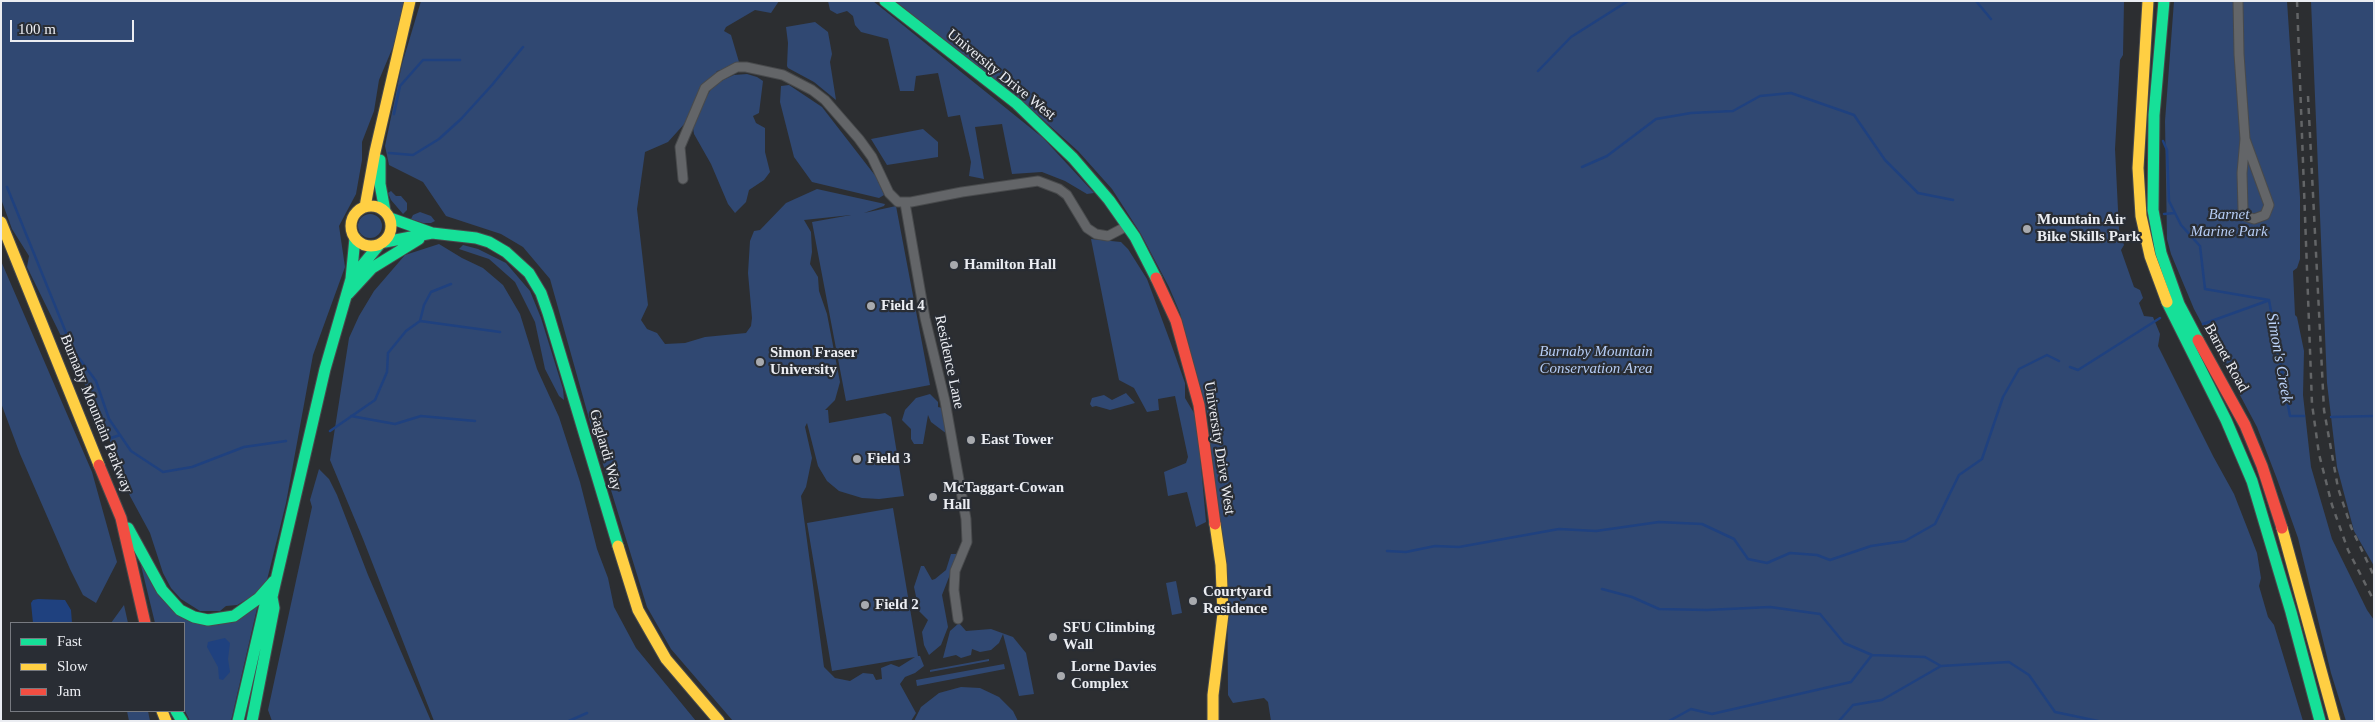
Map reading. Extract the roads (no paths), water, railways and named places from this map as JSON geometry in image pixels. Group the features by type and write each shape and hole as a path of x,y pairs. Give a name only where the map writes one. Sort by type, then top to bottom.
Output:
{"street":[{"path":"365,207 375,152 379,143 384,109 410,1"},
{"name":"University Drive West","path":"884,1 1017,104 1046,130 1102,192 1127,226 1148,260 1167,299 1176,321 1199,405 1221,565 1223,614 1213,695 1213,721"},
{"name":"Barnet Road","path":"2148,1 2138,168 2141,216 2150,256 2169,310 2226,420 2252,481 2289,602 2320,721"},
{"name":"Barnet Road","path":"2164,1 2154,115 2152,167 2153,210 2162,253 2180,304 2245,425 2262,466 2280,520 2335,721"},
{"path":"2238,1 2245,139 2242,173 2243,209 2245,216 2254,219 2265,215 2269,205 2245,139"},
{"path":"683,179 680,147 705,88 720,76 737,68 746,67 783,75 812,90 825,100 859,139 893,198 905,203 1038,181 1059,188 1067,195 1087,228 1096,234 1108,236 1127,226"},
{"path":"351,280 391,231 380,184 381,153 379,143"},
{"name":"Residence Lane","path":"905,203 925,318 944,401 966,519 967,542 955,571 954,590 958,619"},
{"path":"382,244 366,246 355,238 352,233 352,220 355,214 365,207 376,206 387,215"},
{"name":"Gaglardi Way","path":"387,215 432,233"},
{"name":"Burnaby Mountain Parkway","path":"1,222 121,518 145,622"},
{"path":"345,297 372,268 391,255 432,233"},
{"name":"Gaglardi Way","path":"382,244 432,233 453,234 489,242 506,252 522,265 536,283 557,340 638,610 666,659 719,721"},
{"path":"252,721 274,608 272,597 325,369 351,280 355,238"},
{"path":"121,518 162,590 180,610 194,617 208,620 234,616 245,610 259,598 276,579"},
{"path":"238,721 265,605 272,597"}],"waterway":[{"name":"Simon's Creek","path":"1538,71 1571,37 1628,1"},
{"name":"Simon's Creek","path":"1976,1 1991,19"},
{"path":"389,153 413,155 439,139 461,119 523,47"},
{"path":"394,114 400,86 423,60 460,60"},
{"path":"1582,167 1607,156 1656,119 1691,113 1733,111 1760,96 1791,93 1854,115 1885,160 1918,193 1953,200"},
{"name":"Simon's Creek","path":"2163,141 2167,150 2169,201 2181,225 2200,246 2205,289 2269,300"},
{"path":"7,187 73,350 96,381 109,419 131,451 163,472 192,467 244,447 286,441"},
{"path":"2164,214 2175,213"},
{"path":"330,431 375,400 387,372 388,353 406,331 420,321 424,305 431,292 451,284"},
{"name":"Simon's Creek","path":"2269,300 2290,416 2304,416"},
{"path":"2203,324 2267,301"},
{"path":"2070,367 2078,370 2160,318"},
{"path":"420,321 500,332"},
{"path":"1387,551 1406,552 1435,546 1459,547 1559,529 1596,531 1659,522 1702,524 1734,539 1748,559 1767,563 1790,553 1817,555 1830,560 1871,546 1905,541 1935,524 1959,475 1982,459 2003,397 2019,369 2047,355 2059,361"},
{"path":"351,416 395,424 421,416 475,421"},
{"name":"Simon's Creek","path":"2331,417 2374,416"},
{"path":"111,438 120,435"},
{"path":"1602,589 1632,597 1659,609 1707,610 1770,607 1820,614 1844,643 1872,655 1925,657 1941,666 2009,662 2029,675 2055,712 2098,721"},
{"path":"1669,721 1691,709 1712,714 1851,682 1872,655"},
{"path":"1839,721 1853,705 1882,700 1941,666"},
{"path":"569,721 587,713"}],"railway":[{"path":"2297,1 2312,404 2319,454 2332,505 2348,550 2374,601"},
{"path":"2308,96 2324,410 2338,488 2351,527 2374,576"}],"place":[{"name":"Mountain Air Bike Skills Park","path":"2027,229"},
{"name":"Hamilton Hall","path":"954,265"},
{"name":"Field 4","path":"871,306"},
{"name":"Simon Fraser University","path":"760,362"},
{"name":"East Tower","path":"971,440"},
{"name":"Field 3","path":"857,459"},
{"name":"McTaggart-Cowan Hall","path":"933,497"},
{"name":"Courtyard Residence","path":"1193,601"},
{"name":"Field 2","path":"865,605"},
{"name":"SFU Climbing Wall","path":"1053,637"},
{"name":"Lorne Davies Complex","path":"1061,676"}],"park label":[{"name":"Barnet Marine Park","path":"2229,224"},
{"name":"Burnaby Mountain Conservation Area","path":"1596,360"}]}
